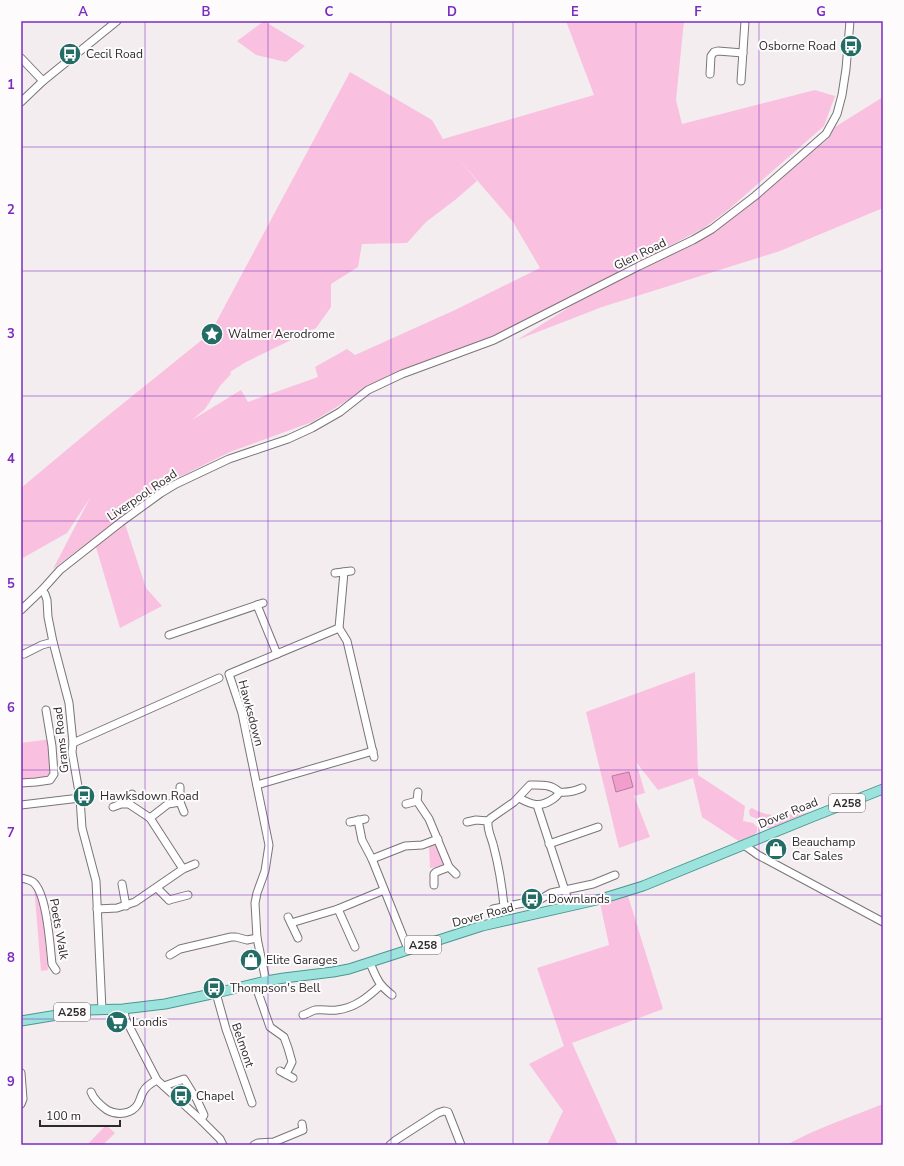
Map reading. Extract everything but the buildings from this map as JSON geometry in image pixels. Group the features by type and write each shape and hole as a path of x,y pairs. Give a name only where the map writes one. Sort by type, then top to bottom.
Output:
{"main road":[{"name":"Dover Road","path":"123,1009 165,1004 266,981 349,969 466,930 614,895 643,886 883,789"},
{"name":"A258","path":"21,1021 88,1010 123,1009"}],"street":[{"path":"21,102 43,81 117,21"},
{"path":"741,81 745,21"},
{"name":"Glen Road","path":"340,412 368,390 402,374 494,340 693,240 725,219 755,196 826,134 832,124 837,114 842,95 850,21"},
{"path":"710,74 710,56 714,52 743,53"},
{"path":"21,58 43,81"},
{"name":"Liverpool Road","path":"21,610 60,570 98,539 161,493 176,484 229,459 288,439 312,428 340,412"},
{"path":"257,785 373,754 347,641 339,628 347,571 335,573"},
{"name":"Grams Road","path":"42,590 47,600 48,617 53,642 69,703 73,743 72,752 80,798 82,828 96,881 102,1010"},
{"path":"169,635 260,604 277,654"},
{"name":"Hawksdown","path":"266,981 257,938 255,903 265,871 269,846 242,713 229,674 339,628"},
{"path":"24,654 34,652 42,645 53,642"},
{"path":"73,743 219,678"},
{"path":"21,783 50,780 54,774 52,746 46,710"},
{"path":"509,906 494,846 488,832 488,821 490,818 519,798 530,786 544,784 556,789 559,792 565,793 582,788"},
{"path":"180,787 180,802 184,812"},
{"path":"418,792 417,801 429,819 449,867 456,874"},
{"path":"519,798 530,803 542,805 559,795 559,792"},
{"path":"129,804 132,794"},
{"path":"21,805 80,798"},
{"path":"406,804 417,801"},
{"path":"150,818 168,804 180,802"},
{"path":"113,807 121,804 129,804 150,818 183,869"},
{"path":"537,805 570,906"},
{"path":"358,820 362,840 372,859 408,949"},
{"path":"467,822 476,820 488,821"},
{"path":"549,844 598,827"},
{"path":"372,859 405,846 422,845 438,839"},
{"path":"744,845 758,855 883,922"},
{"path":"97,909 117,908 135,902 183,869 195,864"},
{"path":"434,885 434,874 449,867"},
{"path":"493,909 539,900 551,893 593,884 615,875"},
{"name":"Poets Walk","path":"21,878 33,882 42,895 52,964 56,970"},
{"path":"122,884 126,906"},
{"path":"157,888 168,904 188,895"},
{"path":"298,938 289,920 338,909 384,890"},
{"path":"338,909 355,937 355,947"},
{"path":"170,955 180,949 231,937 247,940 257,938"},
{"path":"370,963 381,986 392,995"},
{"path":"255,984 266,1028 284,1036 292,1062 287,1074"},
{"path":"303,1015 314,1010 337,1010 348,1008 364,1000 381,986"},
{"name":"Belmont","path":"216,993 226,1029 252,1103"},
{"path":"123,1009 126,1020 157,1080 201,1120 220,1139 223,1145"},
{"path":"21,1074 23,1099 21,1104"},
{"path":"164,1086 184,1079 204,1115 201,1120"},
{"path":"91,1092 93,1098 101,1106 109,1111 125,1114 138,1104 142,1092 146,1087 157,1080"},
{"path":"390,1145 438,1113 444,1111 448,1112 461,1145"},
{"path":"254,1145 258,1143 274,1142 303,1130 302,1124"}],"shaded area":[{"path":"264,21 305,46 286,62 256,55 237,41"},
{"path":"566,21 684,21 676,100 682,124 815,90 835,96 824,126 728,210 704,228 493,338 389,375 312,422 230,452 165,484 53,569 90,498 67,533 21,559 21,488 208,335 211,340 216,336 212,330 350,72 432,120 443,139 594,95","holes":["457,157 513,222 540,268 455,310 355,355 347,349 315,367 318,377 248,402 241,390 192,420 205,409 220,386 231,374 230,372 246,362 316,328 331,307 331,284 358,267 362,244 407,243 426,222 477,181"]},
{"path":"883,97 883,208 780,251 602,307 517,340 576,303 715,231 828,139 835,127"},
{"path":"125,524 146,588 162,606 120,628 96,547"},
{"path":"695,672 698,775 745,806 743,821 753,823 757,827 757,832 753,837 740,842 702,817 693,778 658,790 636,762 645,793 634,796 650,837 619,848 586,712"},
{"path":"51,739 53,777 21,783 21,743"},
{"path":"629,772 633,787 616,792 612,776"},
{"path":"752,808 759,812 774,815 790,815 813,812 771,829 765,827 757,819 750,816 749,811"},
{"path":"436,843 444,865 430,868 429,846"},
{"path":"34,885 42,908 48,970 41,971"},
{"path":"628,896 663,1009 572,1043 618,1145 547,1145 563,1111 529,1064 564,1046 537,968 609,945 600,903"},
{"path":"883,1104 883,1145 786,1145 822,1128"},
{"path":"106,1125 115,1133 103,1145 87,1145"}],"place":[{"name":"Osborne Road","path":"851,46"},
{"name":"Cecil Road","path":"70,54"},
{"name":"Walmer Aerodrome","path":"212,334"},
{"name":"Hawksdown Road","path":"84,796"},
{"name":"Beauchamp Car Sales","path":"776,849"},
{"name":"Downlands","path":"532,899"},
{"name":"Elite Garages","path":"251,960"},
{"name":"Thompson's Bell","path":"214,988"},
{"name":"Londis","path":"117,1022"},
{"name":"Chapel","path":"181,1096"}]}
